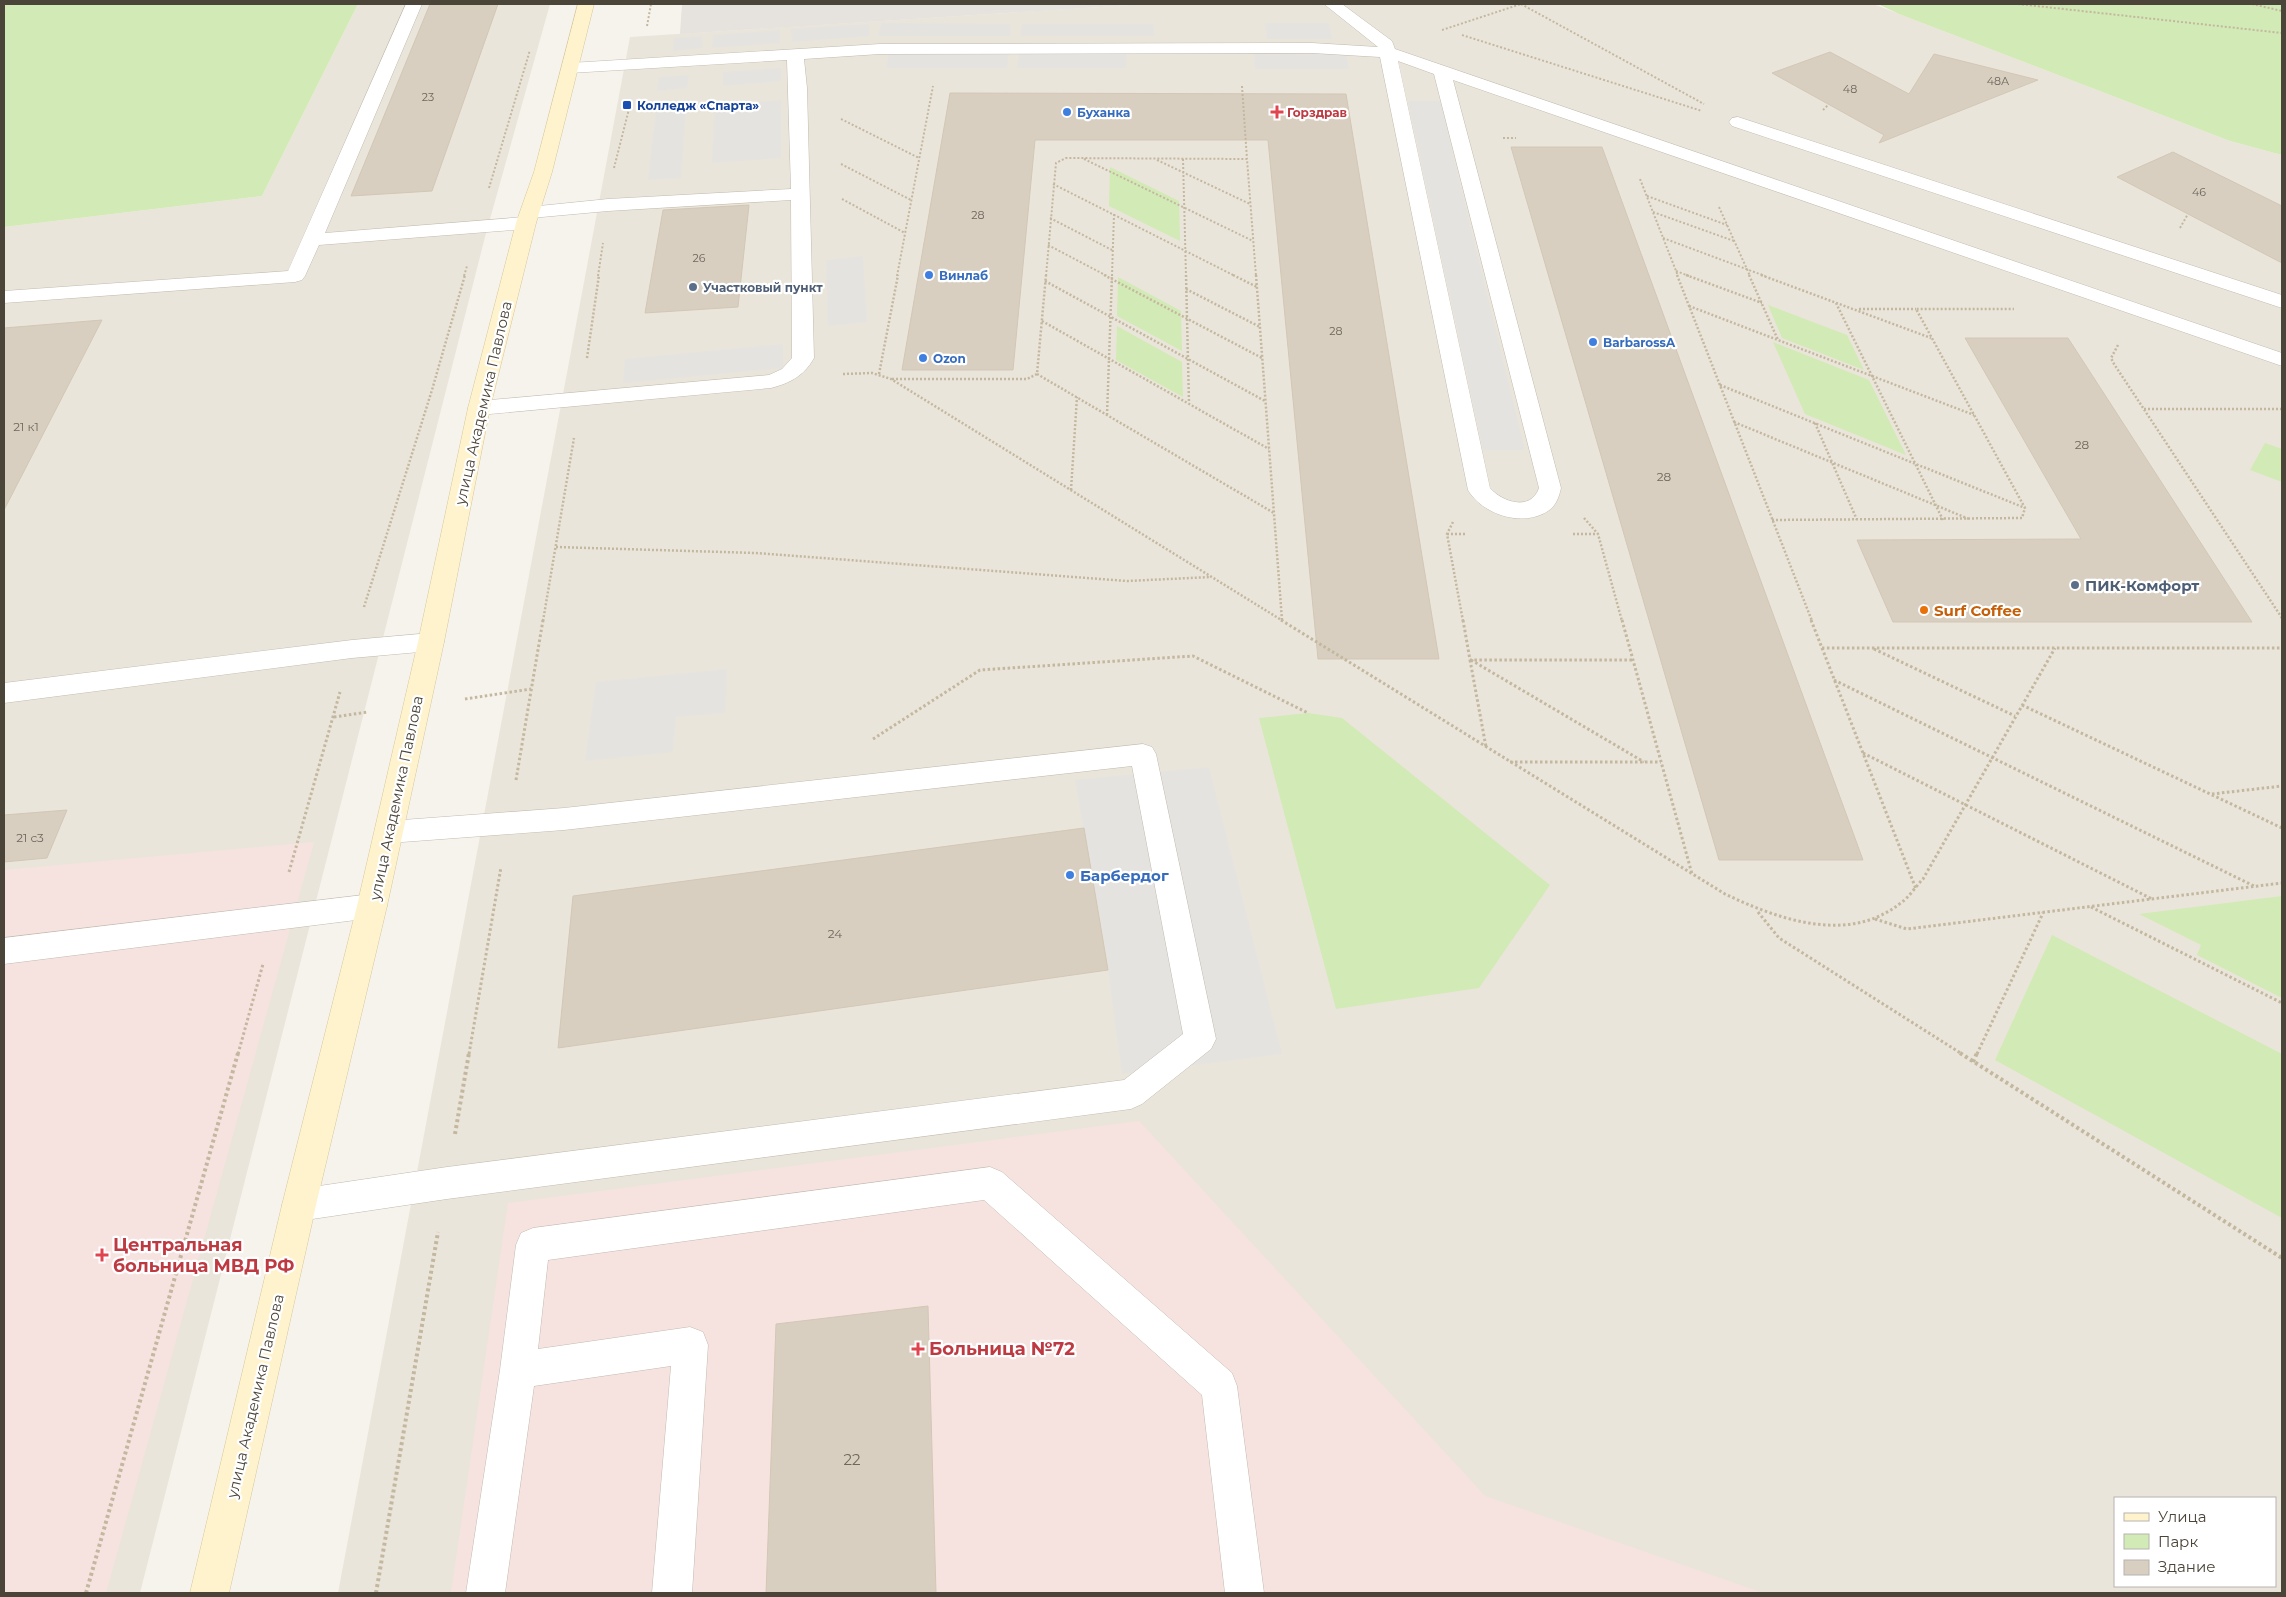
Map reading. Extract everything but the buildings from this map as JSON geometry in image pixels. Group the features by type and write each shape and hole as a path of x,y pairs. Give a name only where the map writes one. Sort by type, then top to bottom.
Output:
{"street":[{"name":"улица Академика Павлова","path":"208,1593 389,832 415,706 431,642 479,408 527,218 543,172 586,4"}],"lane":[{"path":"4,297 295,276 414,4"},
{"path":"1332,4 1385,42 1479,490 1483,497 1495,505 1506,509 1528,510 1543,504 1549,496 1550,488 1442,70"},
{"path":"570,68 880,49 1181,50 1312,48 1388,52 2282,360"},
{"path":"479,408 752,383 782,378 797,368 802,358 798,98 795,54"},
{"path":"1738,122 2282,302"},
{"path":"312,240 478,226 608,205 799,185"},
{"path":"4,693 352,649 431,642"},
{"path":"299,1205 447,1183 1131,1094 1200,1039 1143,754 564,820 389,832"},
{"path":"4,951 372,906"},
{"path":"486,1593 518,1370 533,1245 990,1182 1219,1386 1246,1593"},
{"path":"518,1370 690,1345 672,1593"}],"path":[{"path":"1365,28 1417,34 1445,30 1521,4 1738,122"},
{"path":"2018,4 2282,33"},
{"path":"2252,4 2282,11"},
{"path":"1445,30 1738,122"},
{"path":"86,1593 352,649 432,390 532,42"},
{"path":"879,374 933,86"},
{"path":"1242,86 1282,620"},
{"path":"798,98 920,158"},
{"path":"1621,132 1916,889"},
{"path":"799,142 912,200"},
{"path":"1037,374 1056,163 1066,158 1247,158"},
{"path":"1084,158 1253,241"},
{"path":"1154,158 1250,204"},
{"path":"1183,158 1189,404"},
{"path":"1053,184 1257,287"},
{"path":"799,185 905,233"},
{"path":"1646,196 1727,225"},
{"path":"1718,204 1778,340"},
{"path":"1652,211 1734,241"},
{"path":"1107,415 1114,214"},
{"path":"1050,218 1112,250"},
{"path":"1662,238 1932,338"},
{"path":"1048,245 1263,358"},
{"path":"1676,271 1762,304"},
{"path":"1045,281 1265,401"},
{"path":"1186,289 1260,327"},
{"path":"1835,302 1943,520"},
{"path":"1688,305 1974,415"},
{"path":"1854,309 2020,309"},
{"path":"1772,520 2017,520 2024,515 2025,508 1916,309"},
{"path":"1042,321 1269,449"},
{"path":"2116,348 2111,358 2112,361 2282,618"},
{"path":"782,378 862,372 879,374 891,379 1692,874 1757,911 1784,920 1813,925 1842,925 1875,919 1904,903 1916,889 1966,805 2055,648"},
{"path":"891,379 1027,379 1037,374"},
{"path":"1037,374 1274,513"},
{"path":"1720,384 2025,508"},
{"path":"1071,490 1077,397"},
{"path":"2143,408 2282,409"},
{"path":"1734,422 1971,520"},
{"path":"1815,423 1857,520"},
{"path":"1447,534 1486,747"},
{"path":"1598,534 1692,874"},
{"path":"556,547 756,553 1127,581 1212,577"},
{"path":"1822,648 2282,648"},
{"path":"1872,648 2015,716"},
{"path":"872,740 980,670 1193,656 1308,713"},
{"path":"1470,660 1633,660"},
{"path":"1470,660 1644,762"},
{"path":"1834,680 2256,886"},
{"path":"2022,705 2282,828"},
{"path":"1863,753 2153,899"},
{"path":"1510,762 1662,762"},
{"path":"2212,794 2282,786"},
{"path":"1875,919 1907,929 2282,883"},
{"path":"2090,907 2282,1003"},
{"path":"1757,911 1779,938 2282,1258"},
{"path":"1973,1062 2044,912"}],"shaded area":[{"path":"358,4 550,4 485,237 140,1593 4,1593 4,227 262,196"},
{"path":"682,4 1147,4 680,34"},
{"path":"1147,4 1873,4 2230,141 2282,155 2282,1593 338,1593 630,37"},
{"path":"881,23 1011,24 1010,36 878,36"},
{"path":"1265,23 1329,23 1332,39 1267,39"},
{"path":"869,24 870,36 792,42 791,29"},
{"path":"1022,24 1154,24 1154,36 1020,36"},
{"path":"780,30 780,43 712,48 713,35"},
{"path":"702,36 702,48 673,51 674,38"},
{"path":"889,53 1009,53 1007,68 886,68"},
{"path":"1019,53 1127,53 1126,68 1017,68"},
{"path":"1254,53 1346,54 1349,69 1255,69"},
{"path":"781,68 781,81 723,86 723,72"},
{"path":"689,75 687,88 657,91 659,77"},
{"path":"781,100 781,158 712,163 715,106"},
{"path":"1408,101 1440,101 1525,450 1483,450"},
{"path":"686,108 681,178 648,180 656,110"},
{"path":"863,256 867,322 828,326 826,260"},
{"path":"783,344 783,368 623,383 625,359"},
{"path":"727,669 725,713 676,717 673,752 585,761 596,682"},
{"path":"1209,767 1282,1054 1122,1074 1108,970 1075,780"},
{"name":"Центральная больница МВД РФ","path":"314,842 106,1593 4,1593 4,870"},
{"name":"Больница №72","path":"1139,1121 1485,1496 1763,1593 451,1593 508,1203"}],"green space":[{"path":"4,4 358,4 262,196 4,227"},
{"path":"1878,4 2282,4 2282,155 2230,141 1899,14"},
{"path":"1110,167 1179,201 1180,241 1109,206"},
{"path":"1118,277 1181,311 1182,351 1117,316"},
{"path":"1768,305 1847,335 1864,370 1782,338"},
{"path":"1117,326 1182,362 1183,397 1116,360"},
{"path":"1773,342 1869,380 1906,455 1805,414"},
{"path":"2265,443 2282,449 2282,482 2250,470"},
{"path":"1308,713 1342,718 1550,885 1479,988 1336,1009 1259,718"},
{"path":"2282,896 2282,998 2197,955 2201,945 2139,914"},
{"path":"2052,935 2282,1054 2282,1218 1995,1060"}],"place":[{"name":"Колледж «Спарта»","path":"627,105"},
{"name":"Буханка","path":"1067,112"},
{"name":"Горздрав","path":"1277,112"},
{"name":"Винлаб","path":"929,275"},
{"name":"Участковый пункт","path":"693,287"},
{"name":"BarbarossA","path":"1593,342"},
{"name":"Ozon","path":"923,358"},
{"name":"ПИК-Комфорт","path":"2075,585"},
{"name":"Surf Coffee","path":"1924,610"},
{"name":"Барбердог","path":"1070,875"},
{"name":"Центральная больница МВД РФ","path":"102,1255"},
{"name":"Больница №72","path":"918,1349"}]}
